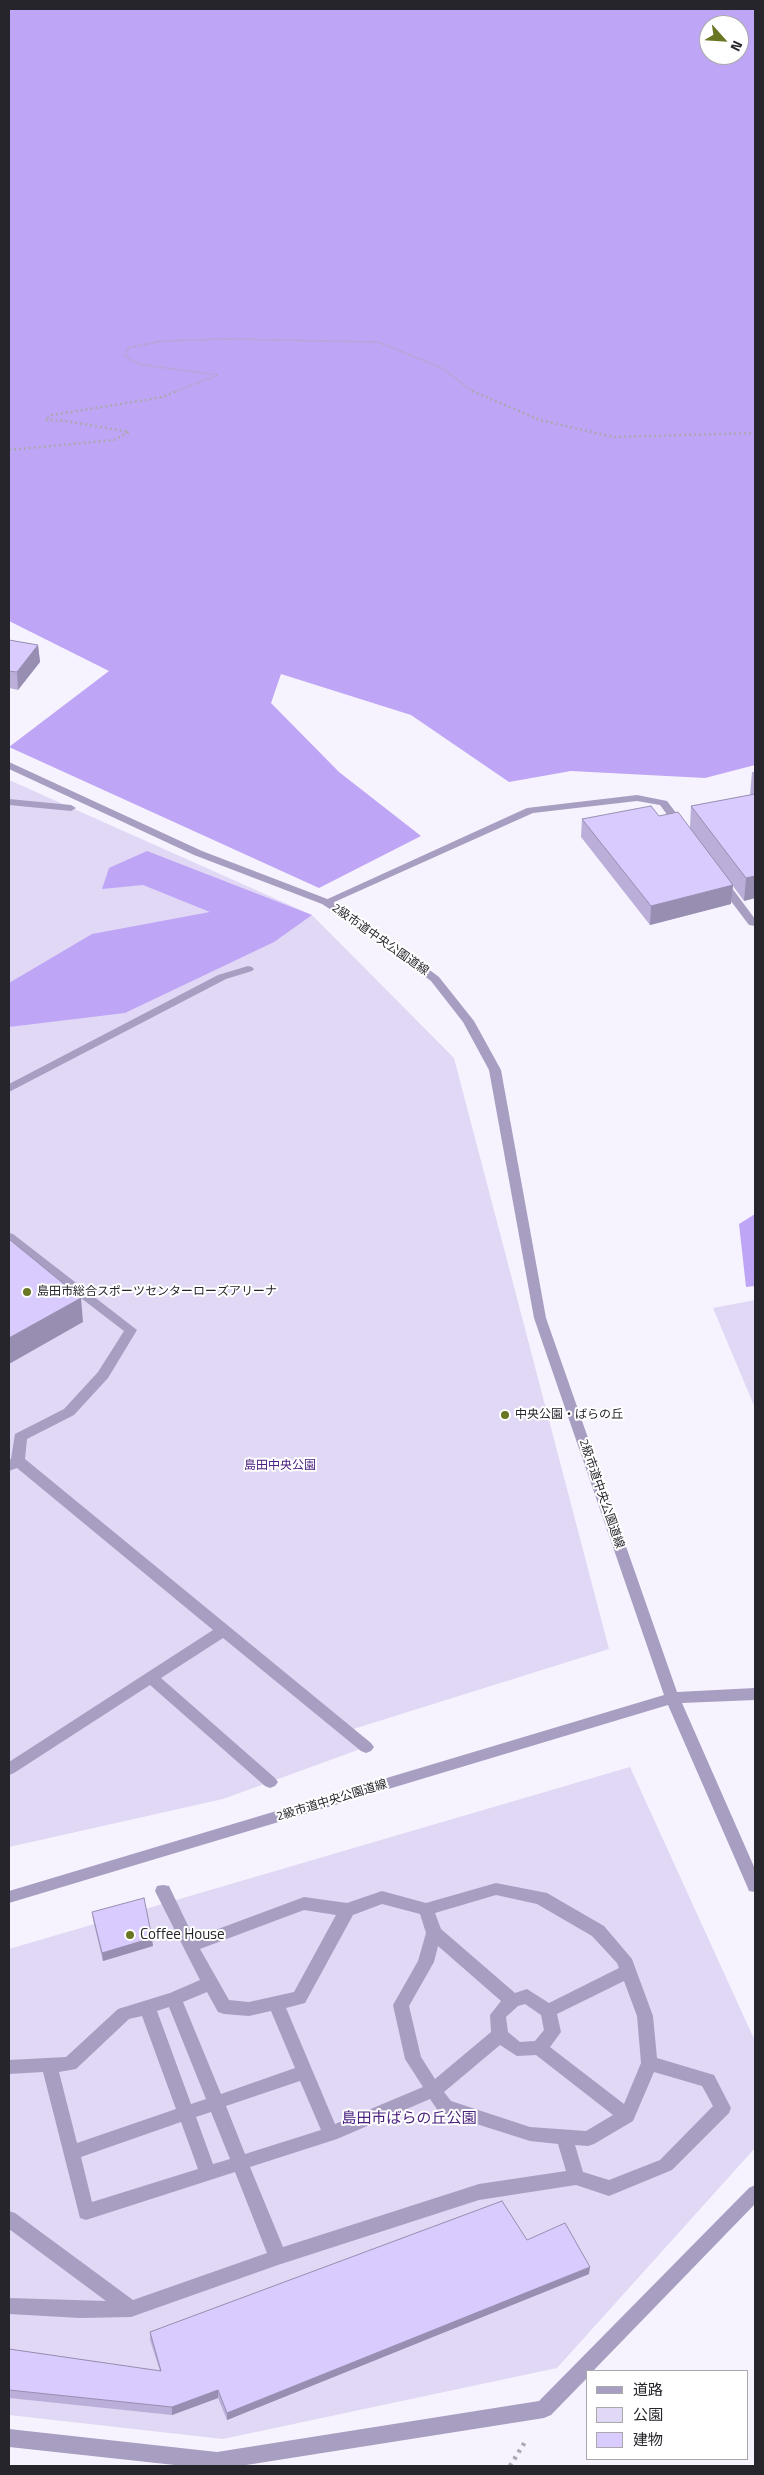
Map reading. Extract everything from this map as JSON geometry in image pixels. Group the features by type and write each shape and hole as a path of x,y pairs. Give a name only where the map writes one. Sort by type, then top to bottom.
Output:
{"street":[{"name":"2級市道中央公園道線","path":"9,765 198,853 326,902 368,929 436,979 468,1021 495,1070 540,1318 672,1698 9,1897"},
{"path":"326,902 531,810 637,798 663,803 686,833"},
{"path":"9,802 72,808"},
{"path":"714,871 753,923"},
{"path":"9,1089 222,977 248,969"},
{"path":"9,1237 131,1330 103,1375 69,1412 20,1437 13,1463 224,1630 366,1748"},
{"path":"9,1769 224,1630"},
{"path":"151,1677 270,1782"},
{"path":"755,1694 672,1698 755,1886"},
{"path":"190,1946 304,1903 347,1910 382,1898 426,1909 496,1889 541,1898 598,1931 624,1959 645,2016 649,2063 627,2116 588,2139 530,2134 444,2106 413,2059 401,2005 426,1962 434,1934"},
{"path":"163,1891 190,1946 224,2007 250,2009 298,1998 347,1910"},
{"path":"426,1909 434,1934 512,2001"},
{"path":"548,2011 628,1971"},
{"path":"9,2067 70,2064 124,2014 174,2000 210,1983"},
{"path":"539,2048 553,2032 548,2011 527,1996 512,2001 498,2015 500,2036 517,2049 539,2048 627,2116"},
{"path":"174,2000 278,2257"},
{"path":"276,2004 331,2134"},
{"path":"147,2007 208,2173"},
{"path":"50,2065 86,2212 331,2134 434,2090 500,2036"},
{"path":"9,2306 80,2310 131,2309 426,2207 480,2192 576,2177 608,2188 666,2165 723,2108 708,2080 649,2063"},
{"path":"72,2152 305,2072"},
{"path":"564,2137 576,2177"},
{"path":"9,2438 217,2461 544,2409 755,2193"},
{"path":"9,2220 131,2309"}],"path":[{"path":"9,450 114,440 129,432 66,421 45,420 52,415 163,397 218,376 138,364 125,356 128,348 162,341 226,339 378,342 442,368 473,392 540,420 613,437 755,433"}],"green space":[{"name":"島田中央公園","path":"9,780 312,915 454,1058 609,1649 347,1731 366,1747 223,1799 9,1847"},
{"path":"755,1300 755,1408 713,1308"},
{"name":"島田市ばらの丘公園","path":"630,1767 755,2041 755,2148 557,2368 223,2439 9,2415 9,1949"}],"shaded area":[{"path":"9,9 755,9 755,765 705,778 571,771 509,782 411,715 281,674 271,703 339,772 421,836 319,888 9,747 109,671 9,621"},
{"path":"147,851 312,915 274,942 125,1013 9,1027 9,983 92,934 210,912 143,885 102,889 109,868"},
{"path":"755,1214 755,1286 746,1287 739,1224"}],"building":[{"path":"9,640 38,645 17,672 9,671"},
{"path":"755,794 755,876 746,878 691,806"},
{"path":"651,806 659,816 678,812 733,885 651,906 582,819"},
{"path":"9,1239 81,1298 9,1338"},
{"name":"Coffee House","path":"144,1898 152,1938 102,1953 92,1912"},
{"path":"502,2201 527,2240 565,2223 590,2267 227,2413 218,2390 172,2407 9,2390 9,2349 161,2371 150,2332"}],"place":[{"name":"島田市総合スポーツセンターローズアリーナ","path":"27,1292"},
{"name":"中央公園・ばらの丘","path":"505,1415"},
{"name":"Coffee House","path":"130,1935"}]}
